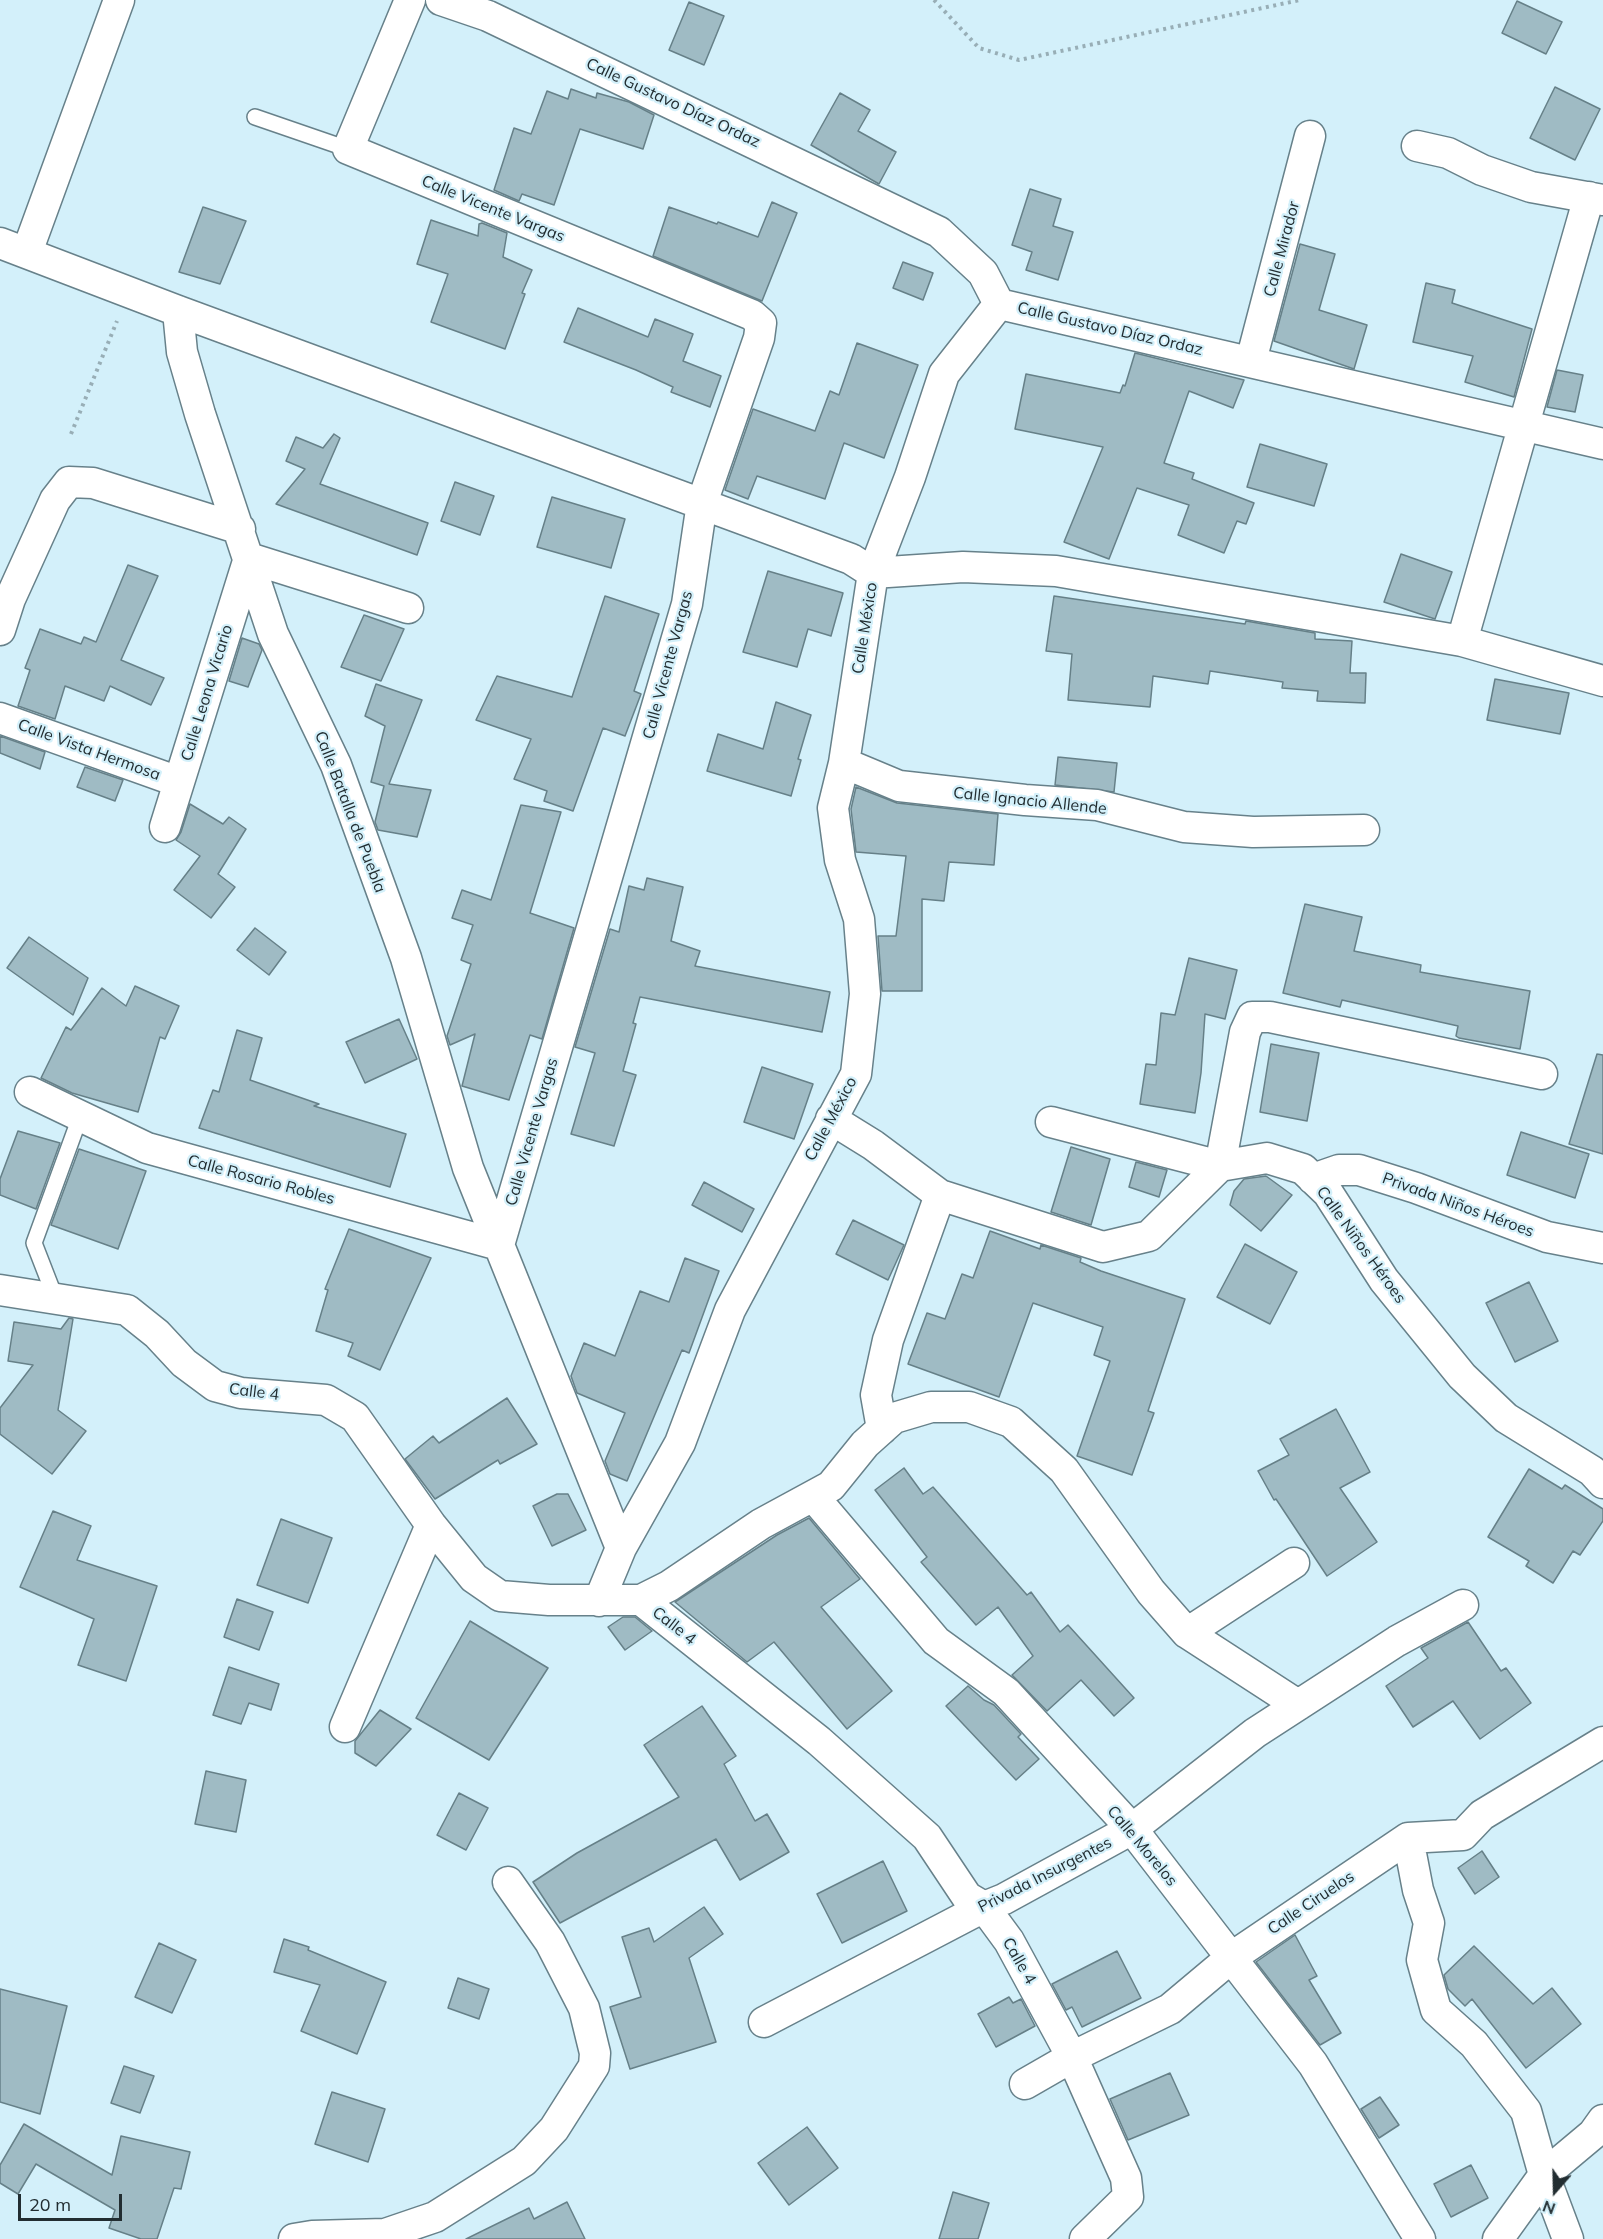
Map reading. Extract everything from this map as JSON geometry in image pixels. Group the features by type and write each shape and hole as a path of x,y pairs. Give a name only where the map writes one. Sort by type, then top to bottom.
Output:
{"street":[{"path":"119,0 14,248 178,312 851,559 873,573 963,567 1056,571 1462,641 1603,681"},
{"path":"348,149 410,0"},
{"name":"Calle Gustavo Díaz Ordaz","path":"441,0 498,21 939,232 983,273 999,304 1603,444"},
{"name":"Calle Mirador","path":"1251,361 1310,136"},
{"path":"1416,146 1448,153 1482,170 1531,187 1596,199 1523,424 1462,641"},
{"name":"Calle Vicente Vargas","path":"348,149 752,315 761,323 759,338 702,503 687,604 499,1245"},
{"name":"Calle México","path":"599,1601 621,1548 680,1443 730,1310 855,1074 865,994 859,919 840,860 833,808 844,763 873,573 910,477 944,374 999,304"},
{"name":"Calle Batalla de Puebla","path":"178,312 182,352 200,414 273,634 336,765 406,958 468,1168 499,1245"},
{"path":"0,630 10,599 55,500 69,482 93,483 240,529"},
{"path":"249,558 408,608"},
{"name":"Calle Leona Vicario","path":"165,827 249,558"},
{"name":"Calle Vista Hermosa","path":"0,718 179,782"},
{"name":"Calle Ignacio Allende","path":"844,763 899,786 1024,800 1098,805 1184,827 1253,832 1364,830"},
{"path":"831,1119 873,1145 940,1195 1103,1247 1149,1236 1220,1166 1245,1032 1252,1017 1270,1017 1542,1074"},
{"name":"Calle Rosario Robles","path":"30,1092 147,1148 499,1245"},
{"path":"1051,1122 1220,1166"},
{"name":"Calle Niños Héroes","path":"1220,1166 1267,1158 1303,1169 1328,1193 1384,1280 1462,1376 1506,1418 1592,1471 1603,1483"},
{"name":"Privada Niños Héroes","path":"1313,1179 1339,1170 1359,1170 1416,1188 1547,1237 1603,1248"},
{"path":"882,1429 876,1395 888,1340 940,1195"},
{"path":"499,1245 621,1548"},
{"name":"Calle 4","path":"0,1290 127,1310 157,1334 184,1363 214,1386 241,1393 326,1400 355,1417 431,1525 474,1578 500,1596 599,1601 641,1600 819,1741 927,1837 967,1897 984,1907 1009,1941 1072,2056 1126,2178 1128,2197 1084,2239"},
{"path":"641,1600 669,1586 761,1524 831,1486 866,1444 894,1418 931,1407 969,1407 1011,1422 1064,1470 1151,1592 1187,1633 1298,1705"},
{"name":"Calle Morelos","path":"813,1496 936,1641 1006,1692 1132,1829 1313,2064 1420,2239"},
{"path":"345,1727 431,1525"},
{"path":"1187,1633 1294,1563"},
{"name":"Privada Insurgentes","path":"764,2022 984,1907 1004,1899 1132,1829 1255,1733 1397,1641 1463,1605"},
{"path":"1568,2239 1544,2175 1526,2111 1474,2044 1436,2010 1422,1960 1429,1923 1418,1890 1408,1838 1463,1835 1482,1815 1603,1742"},
{"name":"Calle Ciruelos","path":"1025,2084 1072,2056 1170,2009 1232,1957 1408,1838"},
{"path":"294,2239 312,2236 385,2234 435,2217 524,2161 554,2129 594,2066 596,2053 584,2008 550,1942 508,1882"},
{"path":"1498,2239 1544,2175 1593,2134 1603,2120"}],"lane":[{"path":"255,117 348,149"},
{"path":"55,1297 33,1243 80,1117"}],"path":[{"path":"934,0 979,48 1019,60 1300,0"},
{"path":"71,434 128,293"}],"building":[{"path":"1517,1 1562,22 1546,54 1502,33"},
{"path":"689,2 724,16 704,65 669,50"},
{"path":"1555,87 1600,109 1575,160 1530,138"},
{"path":"571,89 596,98 597,93 629,102 654,115 643,149 580,129 554,205 522,194 519,201 494,190 514,128 531,134 547,91 568,99"},
{"path":"840,93 870,110 858,131 896,152 879,184 811,145"},
{"path":"1030,189 1061,199 1053,226 1073,232 1058,280 1026,270 1032,252 1012,245"},
{"path":"772,202 797,213 762,301 653,256 669,207 758,237"},
{"path":"203,207 246,221 220,284 179,272"},
{"path":"431,220 478,236 479,224 482,223 507,233 503,257 532,270 522,293 525,294 505,349 431,322 448,274 417,264"},
{"path":"1300,244 1335,254 1319,310 1367,325 1354,369 1274,341"},
{"path":"903,262 933,273 923,300 893,288"},
{"path":"1426,283 1455,290 1452,303 1532,329 1514,397 1465,382 1473,356 1413,342"},
{"path":"578,308 648,337 655,319 693,334 683,361 721,376 710,407 671,392 673,387 636,370 564,342"},
{"path":"857,343 918,365 884,458 844,443 825,499 757,476 748,499 725,490 753,409 815,431 830,391 839,395"},
{"path":"1135,353 1244,380 1233,408 1189,391 1164,463 1194,473 1192,479 1254,503 1246,524 1237,521 1224,553 1178,535 1189,505 1137,488 1109,559 1064,542 1103,447 1015,429 1026,374 1120,393 1123,385 1125,386"},
{"path":"1557,370 1583,375 1575,412 1547,407"},
{"path":"334,434 340,438 320,484 428,523 417,555 276,504 305,469 286,461 296,437 323,448"},
{"path":"1260,444 1327,464 1314,506 1247,487"},
{"path":"455,482 494,496 480,535 441,521"},
{"path":"552,497 625,519 611,568 537,547"},
{"path":"1401,554 1452,572 1435,619 1384,602"},
{"path":"128,565 158,576 121,660 164,678 151,705 110,686 104,701 65,686 55,719 18,706 30,670 25,668 40,629 81,644 84,637 96,642"},
{"path":"768,571 843,593 831,636 808,629 797,667 743,652"},
{"path":"605,596 659,614 634,691 641,694 625,736 603,728 573,811 544,801 547,791 514,779 531,739 476,720 497,676 572,697"},
{"path":"1054,596 1245,624 1246,621 1315,633 1315,639 1352,641 1350,673 1366,673 1365,703 1317,701 1318,691 1282,688 1283,682 1210,671 1208,684 1153,676 1150,707 1068,700 1072,654 1046,651"},
{"path":"364,615 404,629 381,681 341,667"},
{"path":"242,638 259,644 262,650 248,687 229,681"},
{"path":"1495,679 1569,693 1560,734 1487,720"},
{"path":"376,684 422,700 389,784 431,790 417,837 378,830 375,822 384,786 371,782 385,726 365,716"},
{"path":"776,702 811,715 798,759 801,760 791,796 707,771 718,734 763,749"},
{"path":"0,736 45,752 40,769 0,753"},
{"path":"1058,757 1117,763 1114,792 1055,785"},
{"path":"85,767 123,780 115,801 77,787"},
{"path":"856,787 897,803 998,814 994,865 949,862 944,901 922,899 922,991 882,991 878,936 896,936 906,856 856,852 851,809"},
{"path":"190,804 223,824 229,817 246,829 218,874 235,887 211,918 174,890 200,856 176,840"},
{"path":"521,805 561,812 530,913 574,928 542,1039 530,1035 509,1100 462,1086 475,1034 450,1045 447,1036 471,964 461,960 473,925 452,918 462,890 491,900"},
{"path":"647,878 683,887 671,941 700,951 695,966 830,992 822,1032 640,997 633,1023 636,1024 623,1071 636,1075 614,1146 571,1134 595,1053 575,1047 610,929 619,932 629,886 644,890"},
{"path":"1305,904 1362,917 1354,951 1421,965 1420,972 1530,991 1520,1049 1459,1038 1456,1036 1458,1026 1342,1000 1340,1007 1283,993"},
{"path":"255,928 286,952 269,975 237,950"},
{"path":"29,937 88,978 73,1015 7,968"},
{"path":"1189,958 1237,970 1225,1019 1205,1014 1201,1073 1195,1113 1140,1104 1146,1064 1156,1065 1161,1013 1175,1015"},
{"path":"135,986 179,1006 165,1039 160,1037 138,1112 72,1093 41,1078 66,1027 71,1030 102,988 126,1006"},
{"path":"399,1019 417,1059 365,1083 346,1042"},
{"path":"237,1030 262,1038 250,1080 319,1104 314,1106 406,1134 390,1187 199,1128 213,1090 219,1092"},
{"path":"1271,1044 1319,1053 1307,1121 1260,1112"},
{"path":"1597,1054 1603,1055 1603,1154 1569,1144"},
{"path":"762,1067 813,1084 794,1139 744,1122"},
{"path":"18,1131 60,1143 36,1209 0,1195 0,1179"},
{"path":"1521,1132 1589,1154 1575,1198 1507,1175"},
{"path":"1071,1147 1110,1159 1091,1225 1051,1212"},
{"path":"79,1149 146,1171 118,1249 51,1225"},
{"path":"1136,1162 1167,1170 1159,1197 1129,1187"},
{"path":"1266,1176 1292,1195 1261,1231 1230,1205 1234,1191 1244,1179"},
{"path":"704,1182 754,1209 742,1232 692,1205"},
{"path":"853,1220 904,1245 888,1280 836,1254"},
{"path":"349,1229 431,1258 380,1370 348,1356 353,1343 316,1331 328,1290 325,1289"},
{"path":"990,1231 1040,1249 1041,1245 1081,1258 1080,1262 1101,1271 1185,1299 1148,1411 1154,1413 1132,1475 1077,1456 1110,1361 1094,1355 1103,1327 1033,1303 999,1397 908,1364 927,1313 945,1319 962,1274 973,1278"},
{"path":"1245,1244 1297,1272 1270,1324 1217,1297"},
{"path":"685,1258 719,1271 689,1353 682,1350 627,1481 610,1474 605,1461 625,1413 577,1393 571,1376 584,1343 615,1356 640,1291 669,1302"},
{"path":"1529,1282 1558,1341 1515,1362 1486,1303"},
{"path":"69,1318 73,1319 58,1410 86,1431 52,1474 0,1434 0,1408 33,1365 8,1361 14,1322 61,1329"},
{"path":"507,1398 537,1444 500,1464 498,1460 435,1499 405,1459 433,1436 439,1443"},
{"path":"1336,1409 1370,1472 1340,1488 1377,1542 1327,1576 1276,1499 1274,1500 1258,1471 1289,1455 1280,1439"},
{"path":"904,1468 923,1494 933,1487 1027,1595 1031,1592 1060,1632 1068,1625 1134,1698 1114,1716 1081,1680 1047,1711 1012,1675 1033,1656 998,1607 976,1625 921,1562 927,1557 875,1490"},
{"path":"1529,1469 1562,1489 1565,1485 1603,1509 1603,1521 1580,1555 1573,1551 1553,1583 1526,1566 1529,1561 1488,1537"},
{"path":"557,1494 568,1494 586,1530 552,1546 533,1506"},
{"path":"53,1511 91,1526 77,1560 157,1586 126,1681 78,1665 94,1619 20,1587"},
{"path":"809,1518 860,1579 821,1607 892,1691 847,1729 774,1642 747,1662 675,1602 777,1535"},
{"path":"281,1519 332,1538 308,1603 257,1585"},
{"path":"237,1599 273,1612 259,1650 224,1637"},
{"path":"623,1617 635,1617 652,1631 625,1650 608,1627"},
{"path":"470,1621 548,1668 489,1760 416,1718"},
{"path":"1468,1622 1501,1671 1506,1668 1531,1703 1480,1739 1453,1701 1413,1727 1386,1686 1428,1658 1421,1648"},
{"path":"229,1667 279,1684 271,1710 249,1703 241,1724 213,1715"},
{"path":"968,1686 984,1700 994,1705 1021,1734 1018,1737 1039,1759 1016,1780 946,1706"},
{"path":"702,1706 736,1756 724,1764 755,1821 767,1814 789,1852 740,1880 716,1839 560,1923 533,1882 577,1853 679,1797 644,1745"},
{"path":"380,1710 411,1729 376,1766 355,1753 355,1741"},
{"path":"206,1771 246,1780 236,1832 195,1824"},
{"path":"459,1793 488,1808 466,1850 437,1835"},
{"path":"1482,1851 1499,1877 1475,1894 1458,1868"},
{"path":"883,1861 907,1911 842,1943 817,1894"},
{"path":"704,1907 723,1934 689,1958 716,2042 630,2069 610,2007 641,1997 622,1937 649,1928 654,1942"},
{"path":"1295,1935 1317,1976 1309,1980 1341,2033 1320,2045 1256,1962"},
{"path":"284,1939 309,1947 308,1950 386,1982 357,2054 301,2031 320,1985 274,1972"},
{"path":"159,1943 196,1960 172,2013 135,1997"},
{"path":"1474,1946 1533,2004 1552,1988 1581,2024 1526,2068 1472,1999 1465,2006 1448,1989 1444,1975"},
{"path":"1117,1951 1141,1998 1082,2027 1072,2007 1066,2010 1052,1984"},
{"path":"458,1978 489,1989 479,2019 448,2008"},
{"path":"0,1989 67,2006 40,2114 0,2102"},
{"path":"1009,1997 1013,2003 1021,1999 1035,2026 996,2047 978,2014"},
{"path":"124,2066 154,2076 140,2113 111,2103"},
{"path":"1170,2073 1189,2115 1128,2140 1110,2099"},
{"path":"332,2092 385,2109 368,2162 315,2144"},
{"path":"1380,2097 1399,2125 1379,2138 1361,2109"},
{"path":"24,2124 112,2175 121,2136 190,2152 181,2189 174,2188 157,2239 141,2239 109,2228 115,2210 36,2164 18,2194 0,2183 0,2165"},
{"path":"807,2127 838,2168 789,2205 758,2163"},
{"path":"1471,2165 1488,2198 1451,2217 1434,2184"},
{"path":"953,2192 989,2203 978,2239 939,2239"},
{"path":"567,2202 585,2239 466,2239 529,2208 534,2219"}]}
